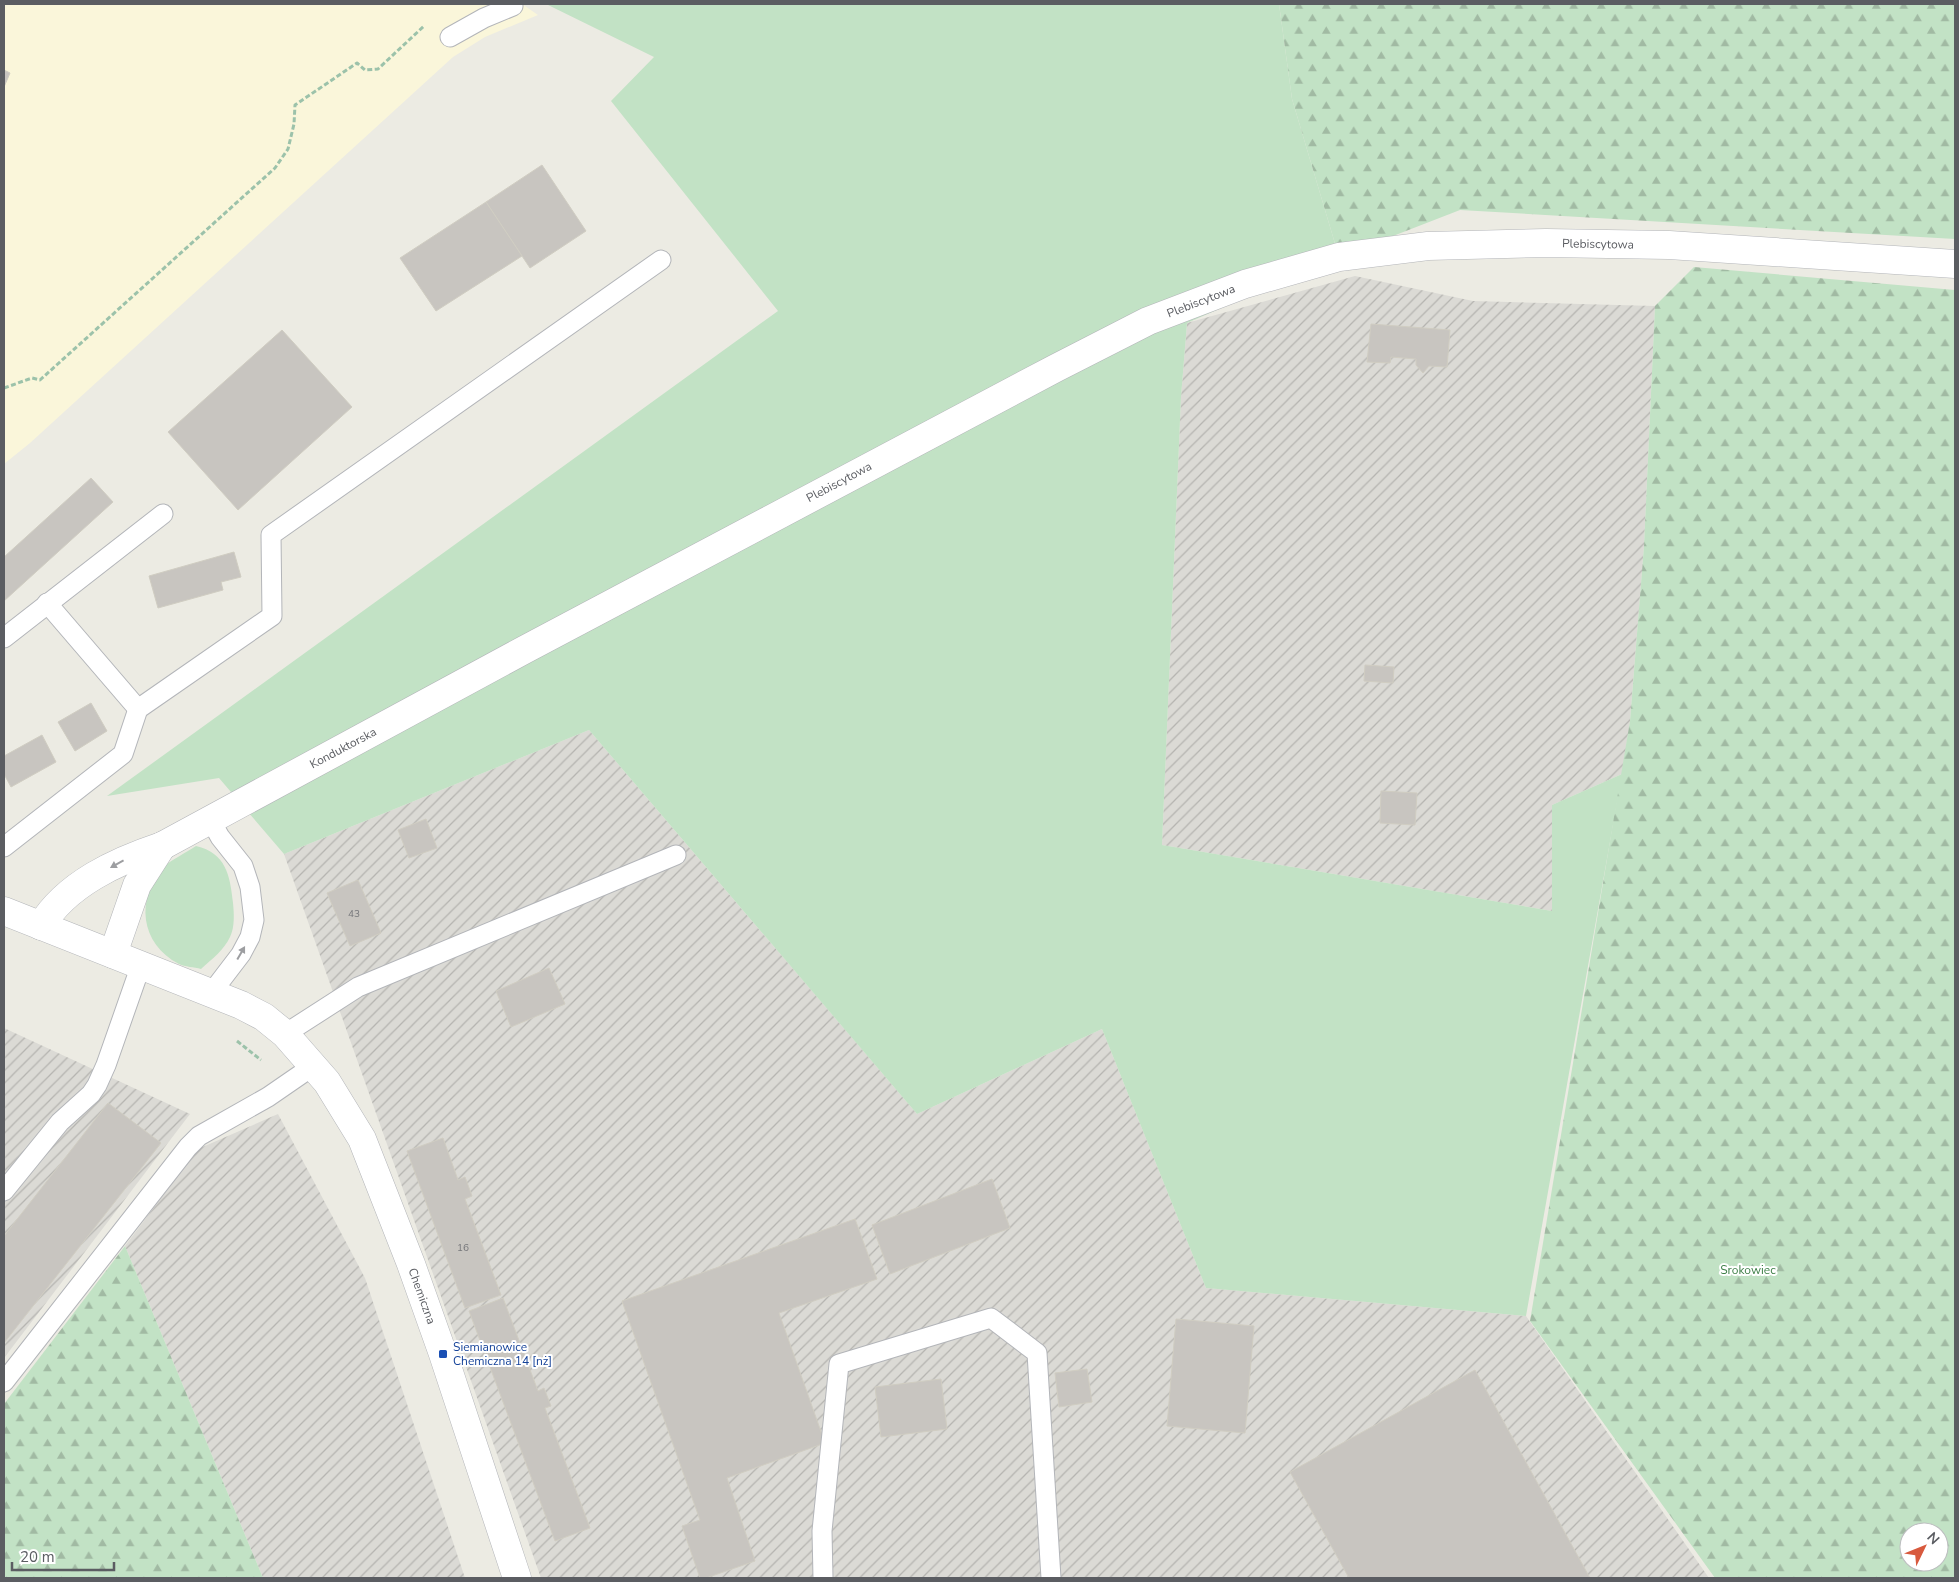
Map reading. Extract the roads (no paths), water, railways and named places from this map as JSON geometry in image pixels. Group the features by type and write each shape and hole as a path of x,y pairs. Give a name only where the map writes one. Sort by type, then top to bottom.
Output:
{"street":[{"name":"Plebiscytowa","path":"524,650 1148,321 1245,284 1339,258 1428,246 1546,243 1669,245 1955,264"},
{"name":"Konduktorska","path":"41,926 50,912 70,893 130,857 162,846 524,650"},
{"name":"Konduktorska","path":"113,954 137,884 162,846"},
{"path":"4,911 212,992 264,1017 286,1034"},
{"name":"Chemiczna","path":"286,1034 327,1082 362,1139 411,1264 443,1354 517,1578"}],"lane":[{"path":"450,37 484,18 513,6"},
{"path":"4,847 123,754 138,709 272,616 271,535 661,260"},
{"path":"4,638 162,514"},
{"path":"47,603 138,709"},
{"path":"210,819 220,837 243,866 250,887 254,920 250,937 241,954 212,992"},
{"path":"286,1034 358,987 676,855"},
{"path":"4,1192 60,1122 91,1094 97,1085 106,1065 141,965"},
{"path":"4,1382 155,1186 188,1147 200,1136 268,1097 313,1066"},
{"path":"823,1578 822,1530 839,1364 991,1318 1037,1353 1051,1578"}],"place":[{"name":"Siemianowice Chemiczna 14 [nż]","path":"443,1354"}],"park label":[{"name":"Srokowiec","path":"1748,1270"}]}
